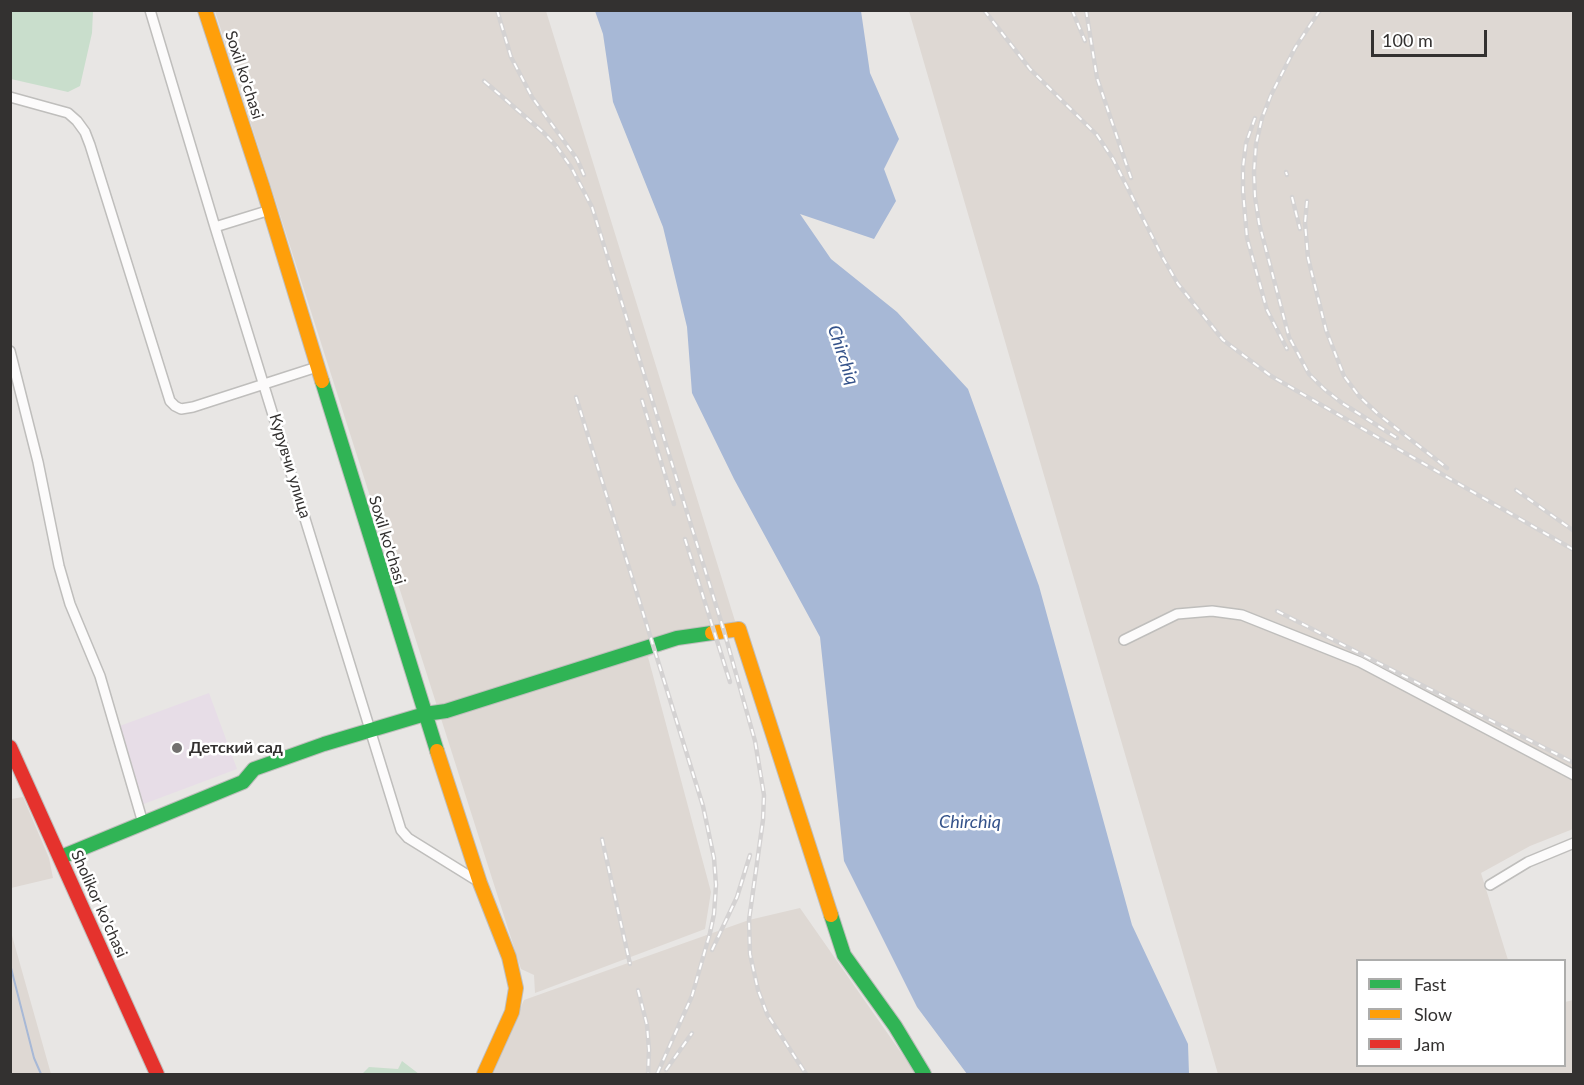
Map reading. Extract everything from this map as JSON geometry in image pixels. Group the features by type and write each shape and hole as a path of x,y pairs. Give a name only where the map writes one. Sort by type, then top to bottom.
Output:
{"street":[{"name":"Курувчи улица","path":"150,10 401,830 408,838 463,870 480,883"},
{"name":"Soxil ko'chasi","path":"205,10 270,210 425,714 480,883 509,957 516,988 512,1012 484,1074"},
{"path":"10,97 68,113 85,132 170,401 181,409 193,407 317,367"},
{"path":"215,228 270,210"},
{"path":"10,351 38,462 62,576 77,622 100,676 143,823"},
{"path":"1124,640 1177,614 1212,611 1242,615 1360,662 1574,775"},
{"path":"61,857 243,782 254,769 324,744 371,732 425,714 446,711 677,638 739,629 844,955 895,1026 924,1074"},
{"name":"Sholikor ko'chasi","path":"10,747 157,1074"},
{"path":"1490,885 1528,862 1574,843"}],"shaded area":[{"path":"215,11 546,11 735,621 648,657 711,892 705,929 535,993 534,975 521,969"},
{"path":"909,11 1573,11 1573,829 1530,846 1481,873 1508,959 1356,959 1356,1067 1566,1067 1566,1002 1573,1000 1573,1074 1218,1074"},
{"name":"Детский сад","path":"209,693 237,769 141,805 117,727"},
{"path":"23,797 49,858 53,878 11,888 11,799"},
{"path":"800,908 916,1074 492,1074 524,1000 749,920"},
{"path":"11,932 51,1074 11,1074"}],"green space":[{"path":"11,10 93,11 92,33 80,86 68,92 11,79"},
{"path":"402,1061 419,1074 362,1074 369,1067 398,1069"}],"water":[{"name":"Chirchiq","path":"595,11 861,11 870,73 899,139 884,169 896,201 874,239 800,214 831,259 897,312 968,389 1039,586 1132,925 1188,1044 1189,1074 967,1074 917,1007 844,861 820,637 734,479 692,393 687,327 663,227 613,102 603,34"}],"waterway":[{"path":"10,964 34,1058 41,1074"}],"railway":[{"path":"497,10 511,57 532,97 577,159 584,175"},
{"path":"984,10 1030,69 1097,135 1113,159 1178,284 1223,340 1271,376 1574,550"},
{"path":"1072,10 1085,41"},
{"path":"1086,10 1097,78 1131,178"},
{"path":"1320,10 1295,48 1262,118 1256,144 1254,172 1259,223 1289,337 1309,374 1342,403 1397,438"},
{"path":"484,81 557,147 571,167 592,207 724,631 755,741 764,795 763,820 749,920 750,954 758,990 767,1014 806,1074"},
{"path":"1255,118 1246,143 1243,167 1247,238 1267,310 1287,349"},
{"path":"1292,197 1300,229"},
{"path":"1307,201 1305,223 1308,258 1326,330 1344,376 1359,396 1378,414 1447,468"},
{"path":"576,397 703,806 714,858 716,885 710,933 692,996 657,1074"},
{"path":"642,400 674,504"},
{"path":"1516,490 1574,531"},
{"path":"685,539 730,682"},
{"path":"1277,611 1574,763"},
{"path":"602,839 630,964"},
{"path":"712,950 737,897 750,855"},
{"path":"638,990 647,1025 648,1074"},
{"path":"666,1070 692,1033"}],"traffic: fast":[{"path":"322,381 437,751"},
{"path":"61,857 243,782 254,769 324,744 425,714 446,711 677,638 712,633"},
{"path":"831,915 844,955 895,1026 924,1074"}],"traffic: slow":[{"path":"205,10 322,381"},
{"path":"712,633 739,629 831,915"},
{"path":"437,751 480,883 509,957 516,988 512,1012 484,1074"}],"traffic: jam":[{"path":"10,747 157,1074"}],"place":[{"name":"Детский сад","path":"177,748"}]}
